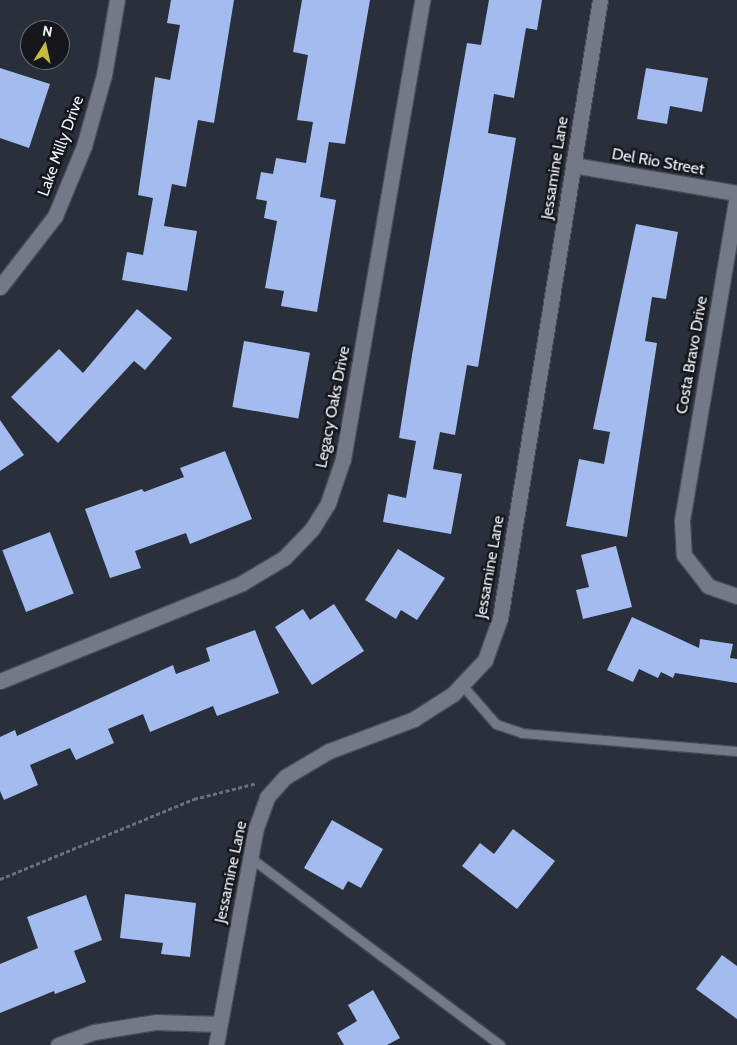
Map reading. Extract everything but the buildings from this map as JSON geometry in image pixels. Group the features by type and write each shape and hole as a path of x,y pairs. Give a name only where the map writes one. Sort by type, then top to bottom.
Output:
{"street":[{"name":"Lake Milly Drive","path":"0,287 54,216 84,146 104,76 117,0"},
{"name":"Legacy Oaks Drive","path":"0,681 242,583 284,558 312,529 328,504 343,459 422,0"},
{"name":"Jessamine Lane","path":"216,1045 251,858 267,797 285,778 329,751 414,719 462,685 485,660 500,618 600,0"},
{"name":"Del Rio Street","path":"573,165 737,194"},
{"name":"Costa Bravo Drive","path":"737,194 682,521 684,555 708,586 737,596"},
{"path":"58,1045 94,1032 156,1022 219,1024"}],"lane":[{"path":"462,685 496,724 522,733 737,751"},
{"path":"251,858 500,1045"}],"path":[{"path":"0,879 194,799 285,778"}]}
